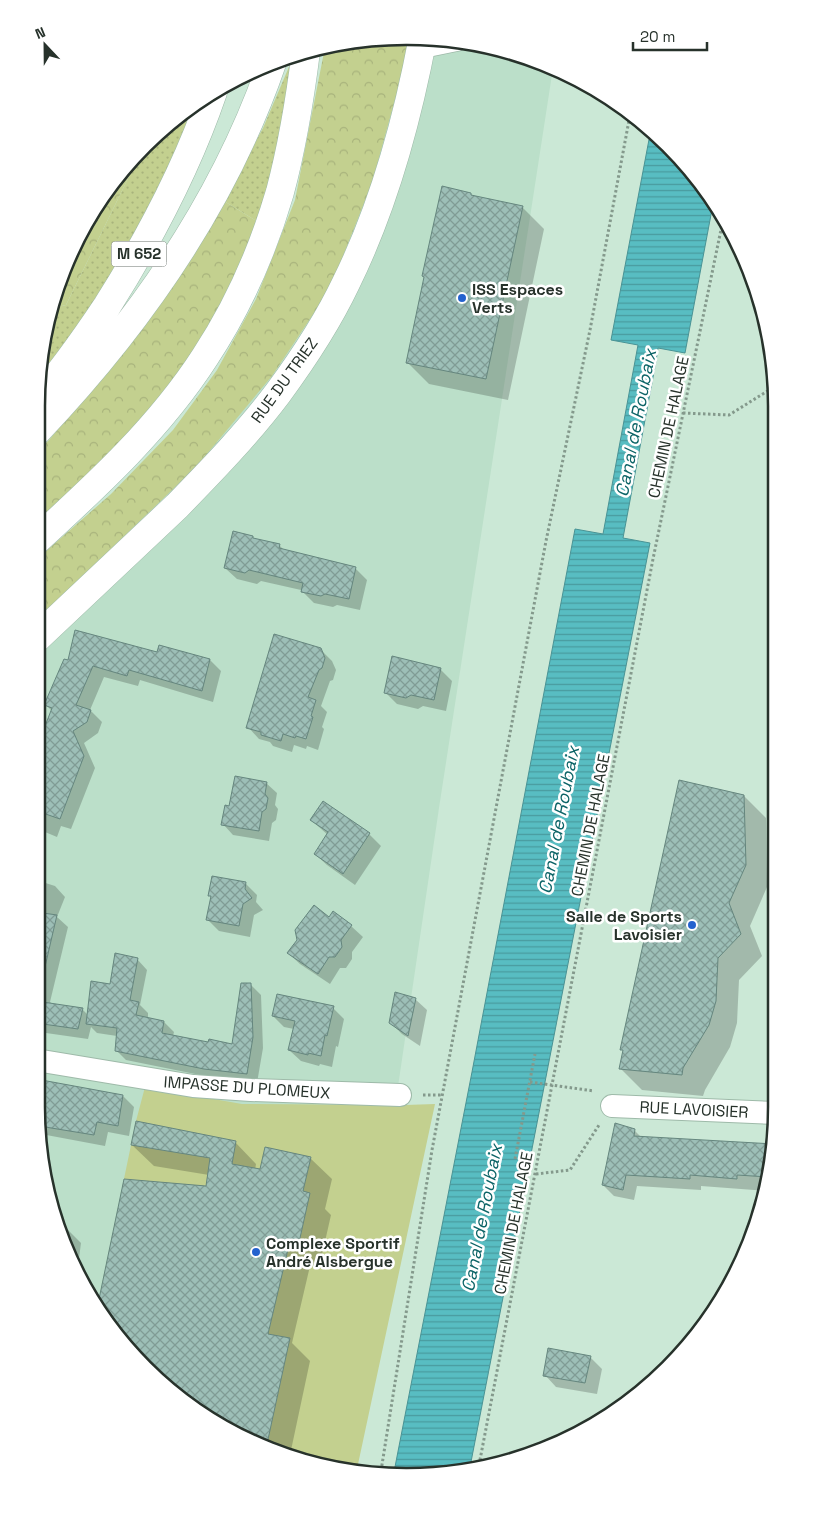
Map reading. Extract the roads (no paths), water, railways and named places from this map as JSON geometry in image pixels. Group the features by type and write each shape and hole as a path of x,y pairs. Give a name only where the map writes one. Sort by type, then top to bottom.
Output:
{"main road":[{"name":"RUE DU TRIEZ","path":"45,630 198,484 277,394 309,347 346,285 367,236 401,134 422,46"},
{"path":"45,532 105,476 152,426 193,375 220,333 251,271 279,194 291,146 305,59"},
{"path":"45,422 106,354 141,308 199,220 245,133 268,73"},
{"name":"M 652","path":"46,390 62,372 114,294 168,202 208,104"}],"street":[{"name":"IMPASSE DU PLOMEUX","path":"45,1061 193,1086 400,1095"},
{"name":"RUE LAVOISIER","path":"605,1098 768,1112"}],"water":[{"name":"Canal de Roubaix","path":"649,139 678,168 711,213 685,353 658,348 623,538 650,543 471,1462 430,1467 395,1468 575,529 603,534 638,345 611,340"}],"place":[{"name":"ISS Espaces Verts","path":"462,298"},
{"name":"Salle de Sports Lavoisier","path":"692,925"},
{"name":"Complexe Sportif André Alsbergue","path":"256,1252"}]}
